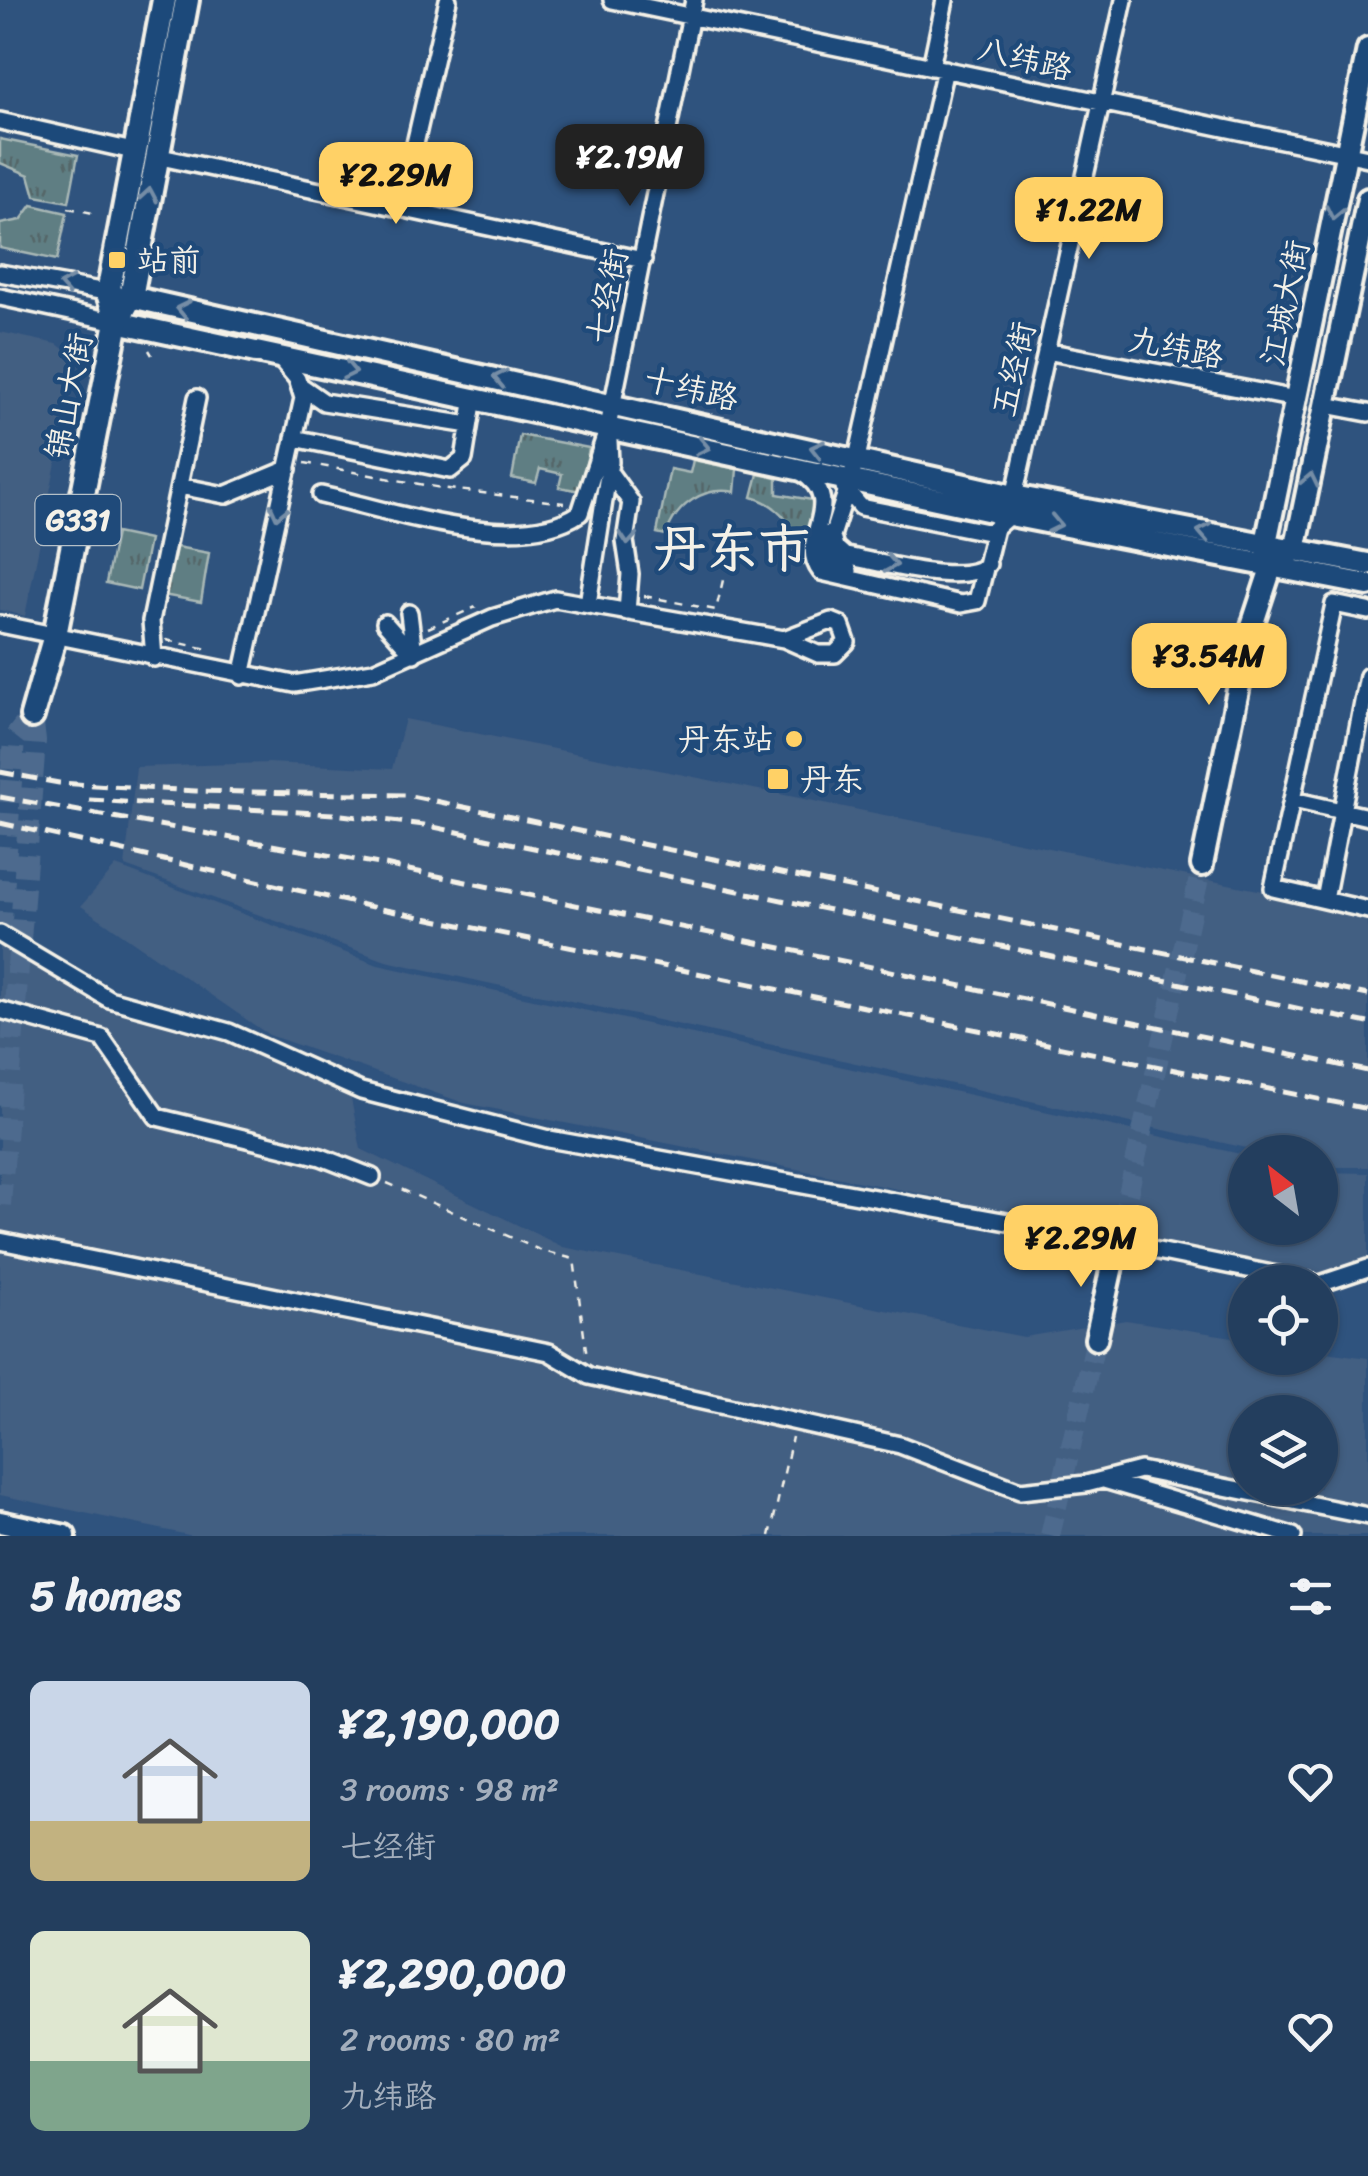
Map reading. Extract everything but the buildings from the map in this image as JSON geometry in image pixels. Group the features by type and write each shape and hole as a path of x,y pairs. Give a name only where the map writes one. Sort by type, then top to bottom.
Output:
{"highway":[{"name":"锦山大街","path":"32,716 55,635 117,322 145,153 164,0"},
{"name":"锦山大街","path":"145,153 187,0"}],"main road":[{"name":"江城大街","path":"1202,865 1250,632 1271,568 1266,544 1368,49"},
{"name":"江城大街","path":"1296,550 1368,199"},
{"name":"十纬路","path":"120,295 857,458 1012,506 1271,568 1368,585"},
{"name":"十纬路","path":"117,322 793,466 846,483 1266,544 1368,564"},
{"path":"1271,568 1296,550"},
{"path":"1096,1339 1115,1252"},
{"path":"0,1522 65,1536"}],"street":[{"path":"401,206 448,0"},
{"name":"八纬路","path":"612,0 692,8 1102,105 1368,158"},
{"path":"945,0 938,68 857,458 831,531 842,554 958,575 978,572 988,564"},
{"name":"五经街","path":"1012,506 1124,0"},
{"name":"七经街","path":"604,464 608,427 692,8"},
{"path":"0,121 643,260"},
{"name":"十纬路","path":"0,273 120,295"},
{"name":"十纬路","path":"0,297 117,322"},
{"name":"九纬路","path":"1046,351 1296,399"},
{"path":"278,355 301,386 324,402 470,426"},
{"path":"242,676 303,398 301,386"},
{"path":"294,438 446,470 463,462 474,397"},
{"path":"154,658 151,621 197,398"},
{"path":"1326,405 1368,413"},
{"path":"321,495 510,533 572,518 586,497 595,456 632,502 625,541 630,574 626,612"},
{"path":"583,603 604,464"},
{"path":"793,466 817,482 823,497 814,553 816,566 824,574 965,604 977,601 994,530 1012,506"},
{"path":"178,486 226,495 288,467"},
{"path":"846,483 861,506 987,532 994,530"},
{"path":"583,603 593,519 586,497"},
{"path":"0,624 280,684 322,683 373,672 481,622 555,599 784,640"},
{"path":"1368,611 1334,604 1273,888 1368,910"},
{"path":"409,613 414,654"},
{"path":"385,623 414,654"},
{"path":"1325,900 1368,676"},
{"path":"1292,800 1368,816"},
{"path":"0,934 109,999 229,1032 380,1096 549,1139 1228,1266"},
{"path":"0,1010 102,1038 158,1117 321,1157 372,1177"},
{"path":"0,1241 549,1352 589,1376 900,1445 1020,1491 1104,1480 1140,1470 1368,1516"},
{"path":"1338,1278 1368,1268"},
{"path":"1104,1480 1293,1536"}],"path":[{"path":"68,208 93,213"},
{"path":"288,467 571,505"},
{"path":"643,596 716,610 723,580"},
{"path":"160,639 210,650"},
{"path":"372,1177 542,1251 574,1259 589,1376"},
{"path":"770,1536 796,1421"}],"shaded area":[{"path":"0,332 57,344 77,359 25,616 0,610"},
{"path":"405,719 1368,912 1368,1167 1338,1167 1338,1135 1228,1135 1228,1144 386,961 125,866 136,767 269,763 392,769"},
{"path":"116,866 378,965 1228,1151 1228,1245 1338,1245 1338,1172 1368,1173 1368,1262 1338,1274 1338,1265 1279,1265 464,1103 269,1035 81,906"},
{"path":"0,941 98,996 348,1084 361,1149 563,1247 1024,1337 1126,1320 1228,1336 1228,1375 1338,1375 1338,1354 1368,1358 1368,1536 193,1536 0,1495"}],"green space":[{"path":"0,139 78,155 69,202 35,196 29,175 0,163"},
{"path":"32,205 67,213 57,260 0,248 0,224 21,220"},
{"path":"520,435 589,448 581,491 559,487 562,474 540,469 536,483 512,478"},
{"path":"693,460 737,469 735,492 712,492 692,500 676,515 666,535 657,533 670,469 690,473"},
{"path":"758,474 777,478 777,494 818,501 803,564 793,563 794,540 787,521 772,506 752,497"},
{"path":"116,533 149,540 139,590 106,583"},
{"path":"171,546 209,553 201,602 163,595"}],"tunnel":[{"path":"0,934 14,739 32,716"},
{"path":"0,1205 35,741 32,716"},
{"path":"1115,1252 1202,865"},
{"path":"1050,1536 1096,1339"}],"railway":[{"path":"0,772 59,783 196,791 406,795 1368,995"},
{"path":"0,797 385,865 1368,1071"},
{"path":"89,800 334,814 424,825 1368,1023"},
{"path":"0,823 381,909 1368,1109"}],"place":[{"name":"站前","path":"117,260"},
{"name":"丹东站","path":"794,739"},
{"name":"丹东","path":"778,779"}],"district":[{"name":"丹东市","path":"732,549"}]}
